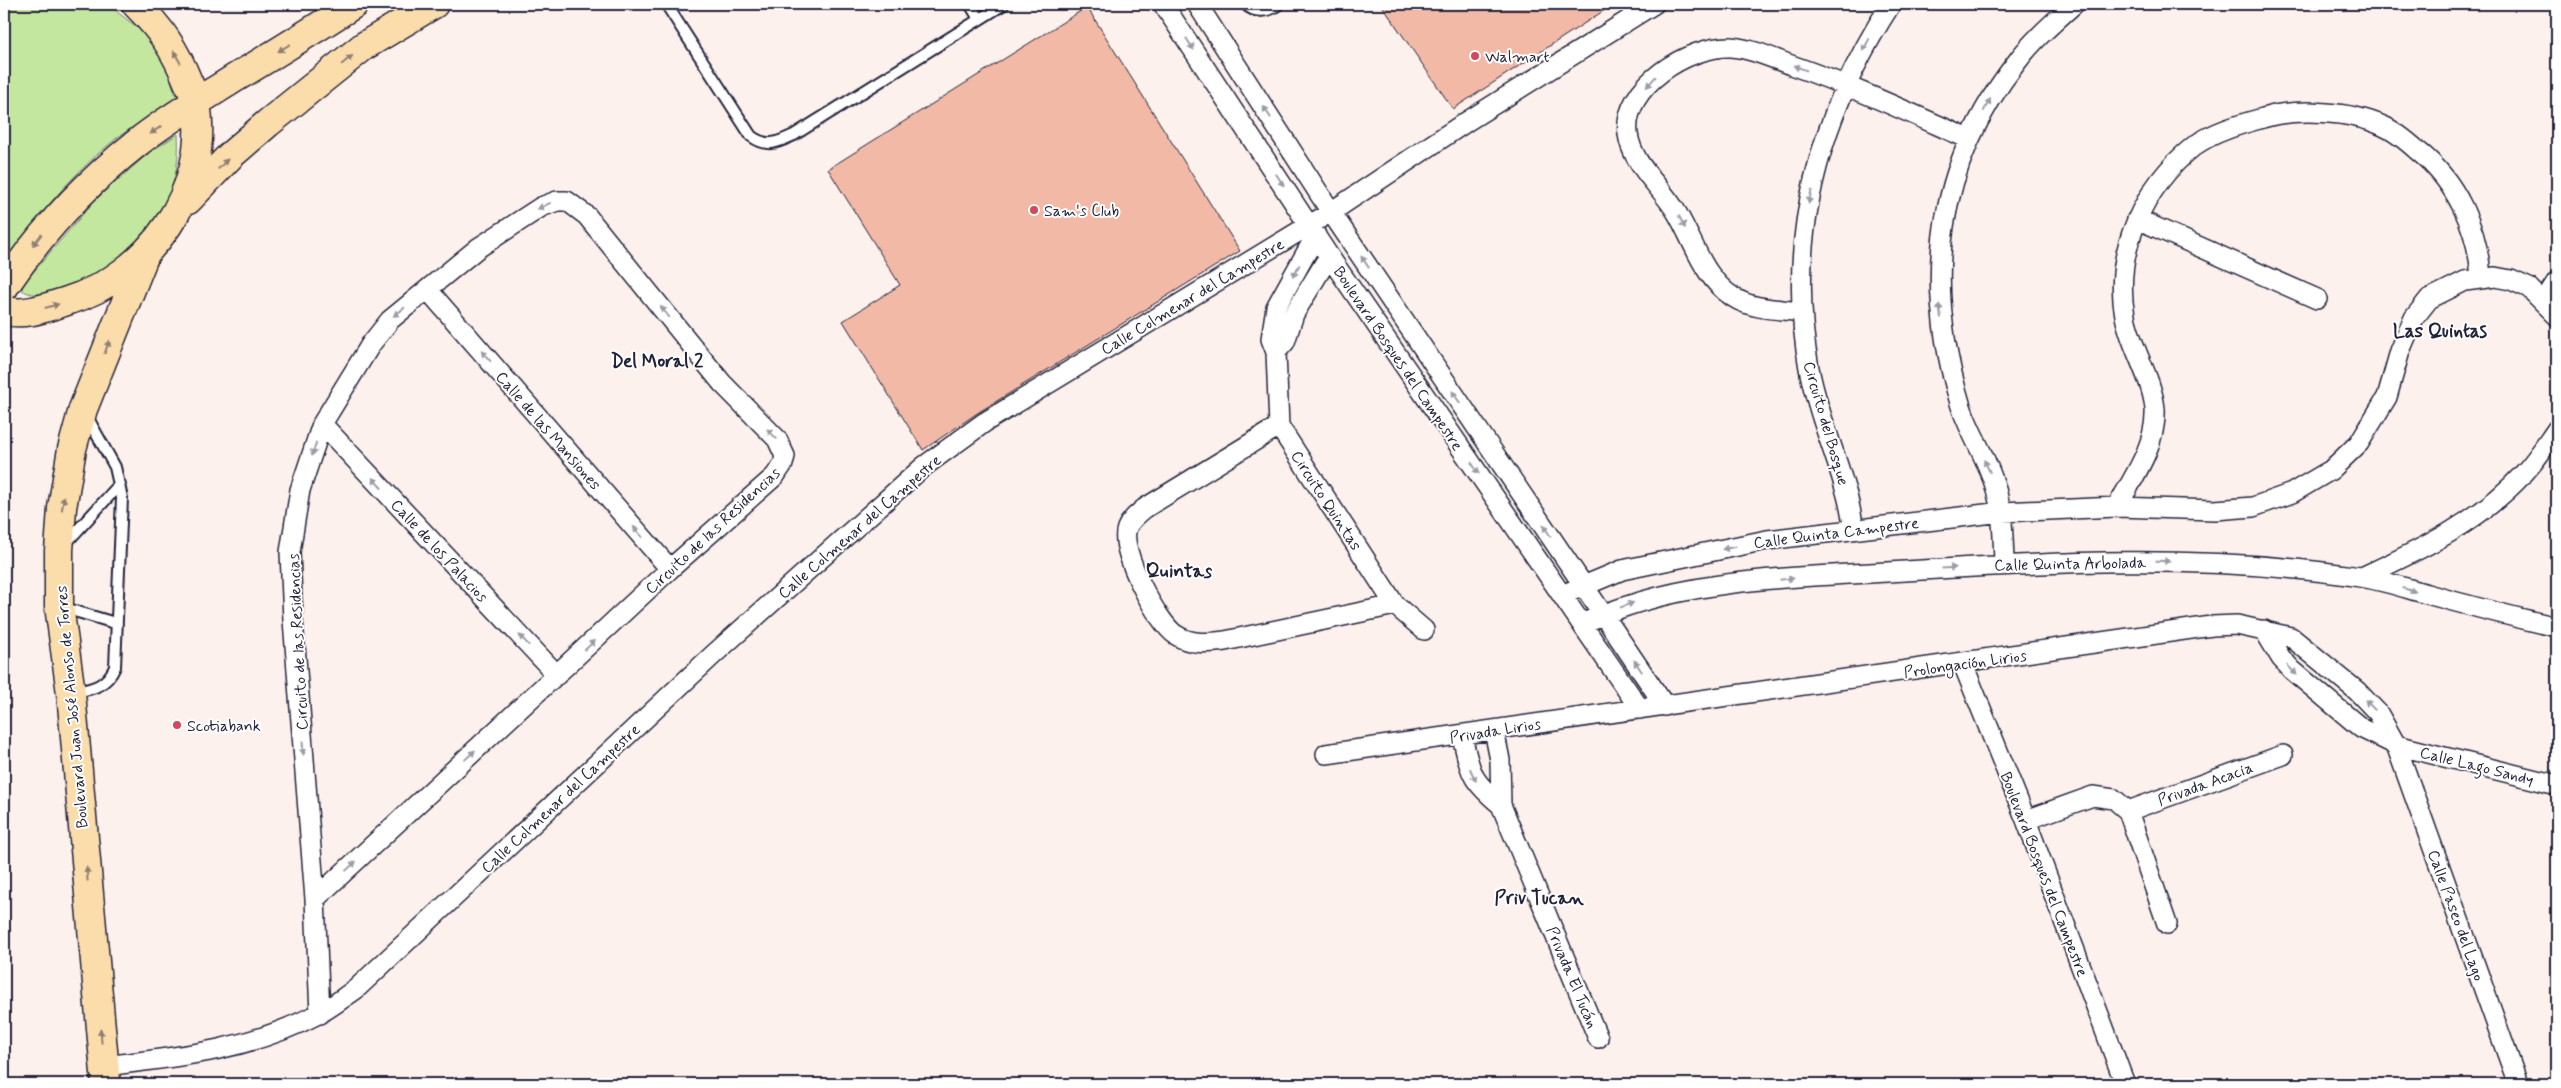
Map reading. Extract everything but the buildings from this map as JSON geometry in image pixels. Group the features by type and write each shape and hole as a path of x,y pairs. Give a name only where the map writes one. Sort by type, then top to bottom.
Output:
{"main road":[{"path":"136,4 160,28 180,60 196,102 198,144 196,167 176,212"},
{"path":"4,287 39,236 96,177 139,141 196,102 354,4"},
{"path":"4,310 23,312 74,299 112,282 145,254 176,212 232,155 268,123 364,46 434,4"},
{"name":"Boulevard Juan José Alonso de Torres","path":"105,1075 72,693 59,606 59,551 62,508 72,450 83,409 145,254"}],"street":[{"name":"Boulevard Bosques del Campestre","path":"1163,4 1329,256 1640,709"},
{"name":"Boulevard Bosques del Campestre","path":"1197,4 1331,212 1665,706"},
{"name":"Calle Colmenar del Campestre","path":"105,1075 227,1049 280,1032 320,1014 356,989 713,655 923,467 985,422 1312,230 1331,212 1466,122 1654,4"},
{"name":"Circuito del Bosque","path":"1854,529 1845,486 1822,419 1809,369 1802,312 1802,257 1808,204 1822,146 1846,84 1891,4"},
{"path":"2004,564 2002,512 1990,472 1963,416 1947,361 1939,303 1940,241 1954,180 1969,140 1992,96 2017,61 2074,4"},
{"path":"1802,312 1751,306 1734,298 1718,286 1677,213 1635,156 1628,134 1629,120 1636,101 1653,78 1682,58 1708,48 1731,47 1759,54 1846,84 1969,140"},
{"path":"2117,507 2140,465 2153,433 2155,410 2149,383 2129,333 2122,294 2122,273 2137,219 2157,183 2174,164 2196,145 2222,132 2276,114 2308,112 2354,117 2383,126 2418,151 2440,171 2460,202 2473,229 2480,252 2481,277"},
{"name":"Circuito de las Residencias","path":"315,899 670,569 775,476 783,464 785,456 777,439 722,383 587,216 567,201 557,200 541,207 478,248 390,320 371,344 322,424 300,490 290,552 315,899 320,1014"},
{"path":"2137,219 2317,299"},
{"path":"1312,230 1276,307 1270,338 1276,352 1279,426 1145,508 1126,529 1126,543 1131,562 1161,619 1168,629 1190,642 1225,641 1395,605"},
{"path":"1276,352 1285,342 1294,314 1329,256"},
{"name":"Calle Quinta Campestre","path":"1562,595 1622,570 1767,540 2002,512 2117,507 2215,510 2253,507 2292,493 2331,470 2359,443 2387,397 2400,351 2414,318 2429,298 2449,287 2481,277 2510,280 2529,288 2557,316"},
{"path":"2544,302 2557,281"},
{"name":"Calle de las Mansiones","path":"428,290 670,569"},
{"name":"Calle de los Palacios","path":"322,424 557,676"},
{"name":"Circuito Quintas","path":"1279,426 1395,605 1424,630"},
{"path":"2362,577 2436,541 2477,516 2526,471 2557,429"},
{"name":"Calle Quinta Arbolada","path":"1582,624 1632,602 1665,594 1724,585 1805,577 2004,564 2162,561 2362,577 2557,627"},
{"name":"Prolongación Lirios","path":"1665,706 1963,664 2212,626 2237,625 2291,637 2357,691 2378,713 2396,745"},
{"path":"2264,630 2281,658 2316,692 2361,728 2396,745"},
{"name":"Boulevard Bosques del Campestre","path":"1963,664 2026,820 2125,1084"},
{"name":"Privada Lirios","path":"1326,754 1665,706"},
{"name":"Privada El Tucán","path":"1494,730 1501,773 1501,805 1598,1038"},
{"name":"Privada El Tucán","path":"1462,736 1470,771 1478,786 1501,805"},
{"name":"Calle Lago Sandy","path":"2396,745 2557,785"},
{"name":"Calle Paseo del Lago","path":"2396,745 2518,1084"},
{"name":"Privada Acacia","path":"2128,812 2283,755"},
{"path":"2026,820 2094,796 2114,799 2128,812 2168,924"}],"lane":[{"path":"666,4 751,136 760,143 769,145 794,135 1004,4"},
{"path":"970,4 980,19"},
{"path":"1245,4 1255,10 1264,11 1279,4"},
{"path":"72,693 96,688 110,677 115,667 115,624 122,498 115,467 83,409"},
{"path":"59,551 120,484"},
{"path":"59,606 115,624"}],"green space":[{"path":"4,4 107,4 143,32 168,71 177,99 121,135 82,168 42,213 4,262"},
{"path":"178,134 178,156 175,177 169,196 160,215 135,247 102,274 91,280 39,294 27,293 22,290 23,284 96,199 150,152"}],"place":[{"name":"Walmart","path":"1475,56"},
{"name":"Sam's Club","path":"1034,210"},
{"name":"Scotiabank","path":"177,725"}],"district":[{"name":"Las Quintas","path":"2440,330"},
{"name":"Del Moral 2","path":"657,360"},
{"name":"Quintas","path":"1179,570"},
{"name":"Priv Tucan","path":"1539,897"}]}
